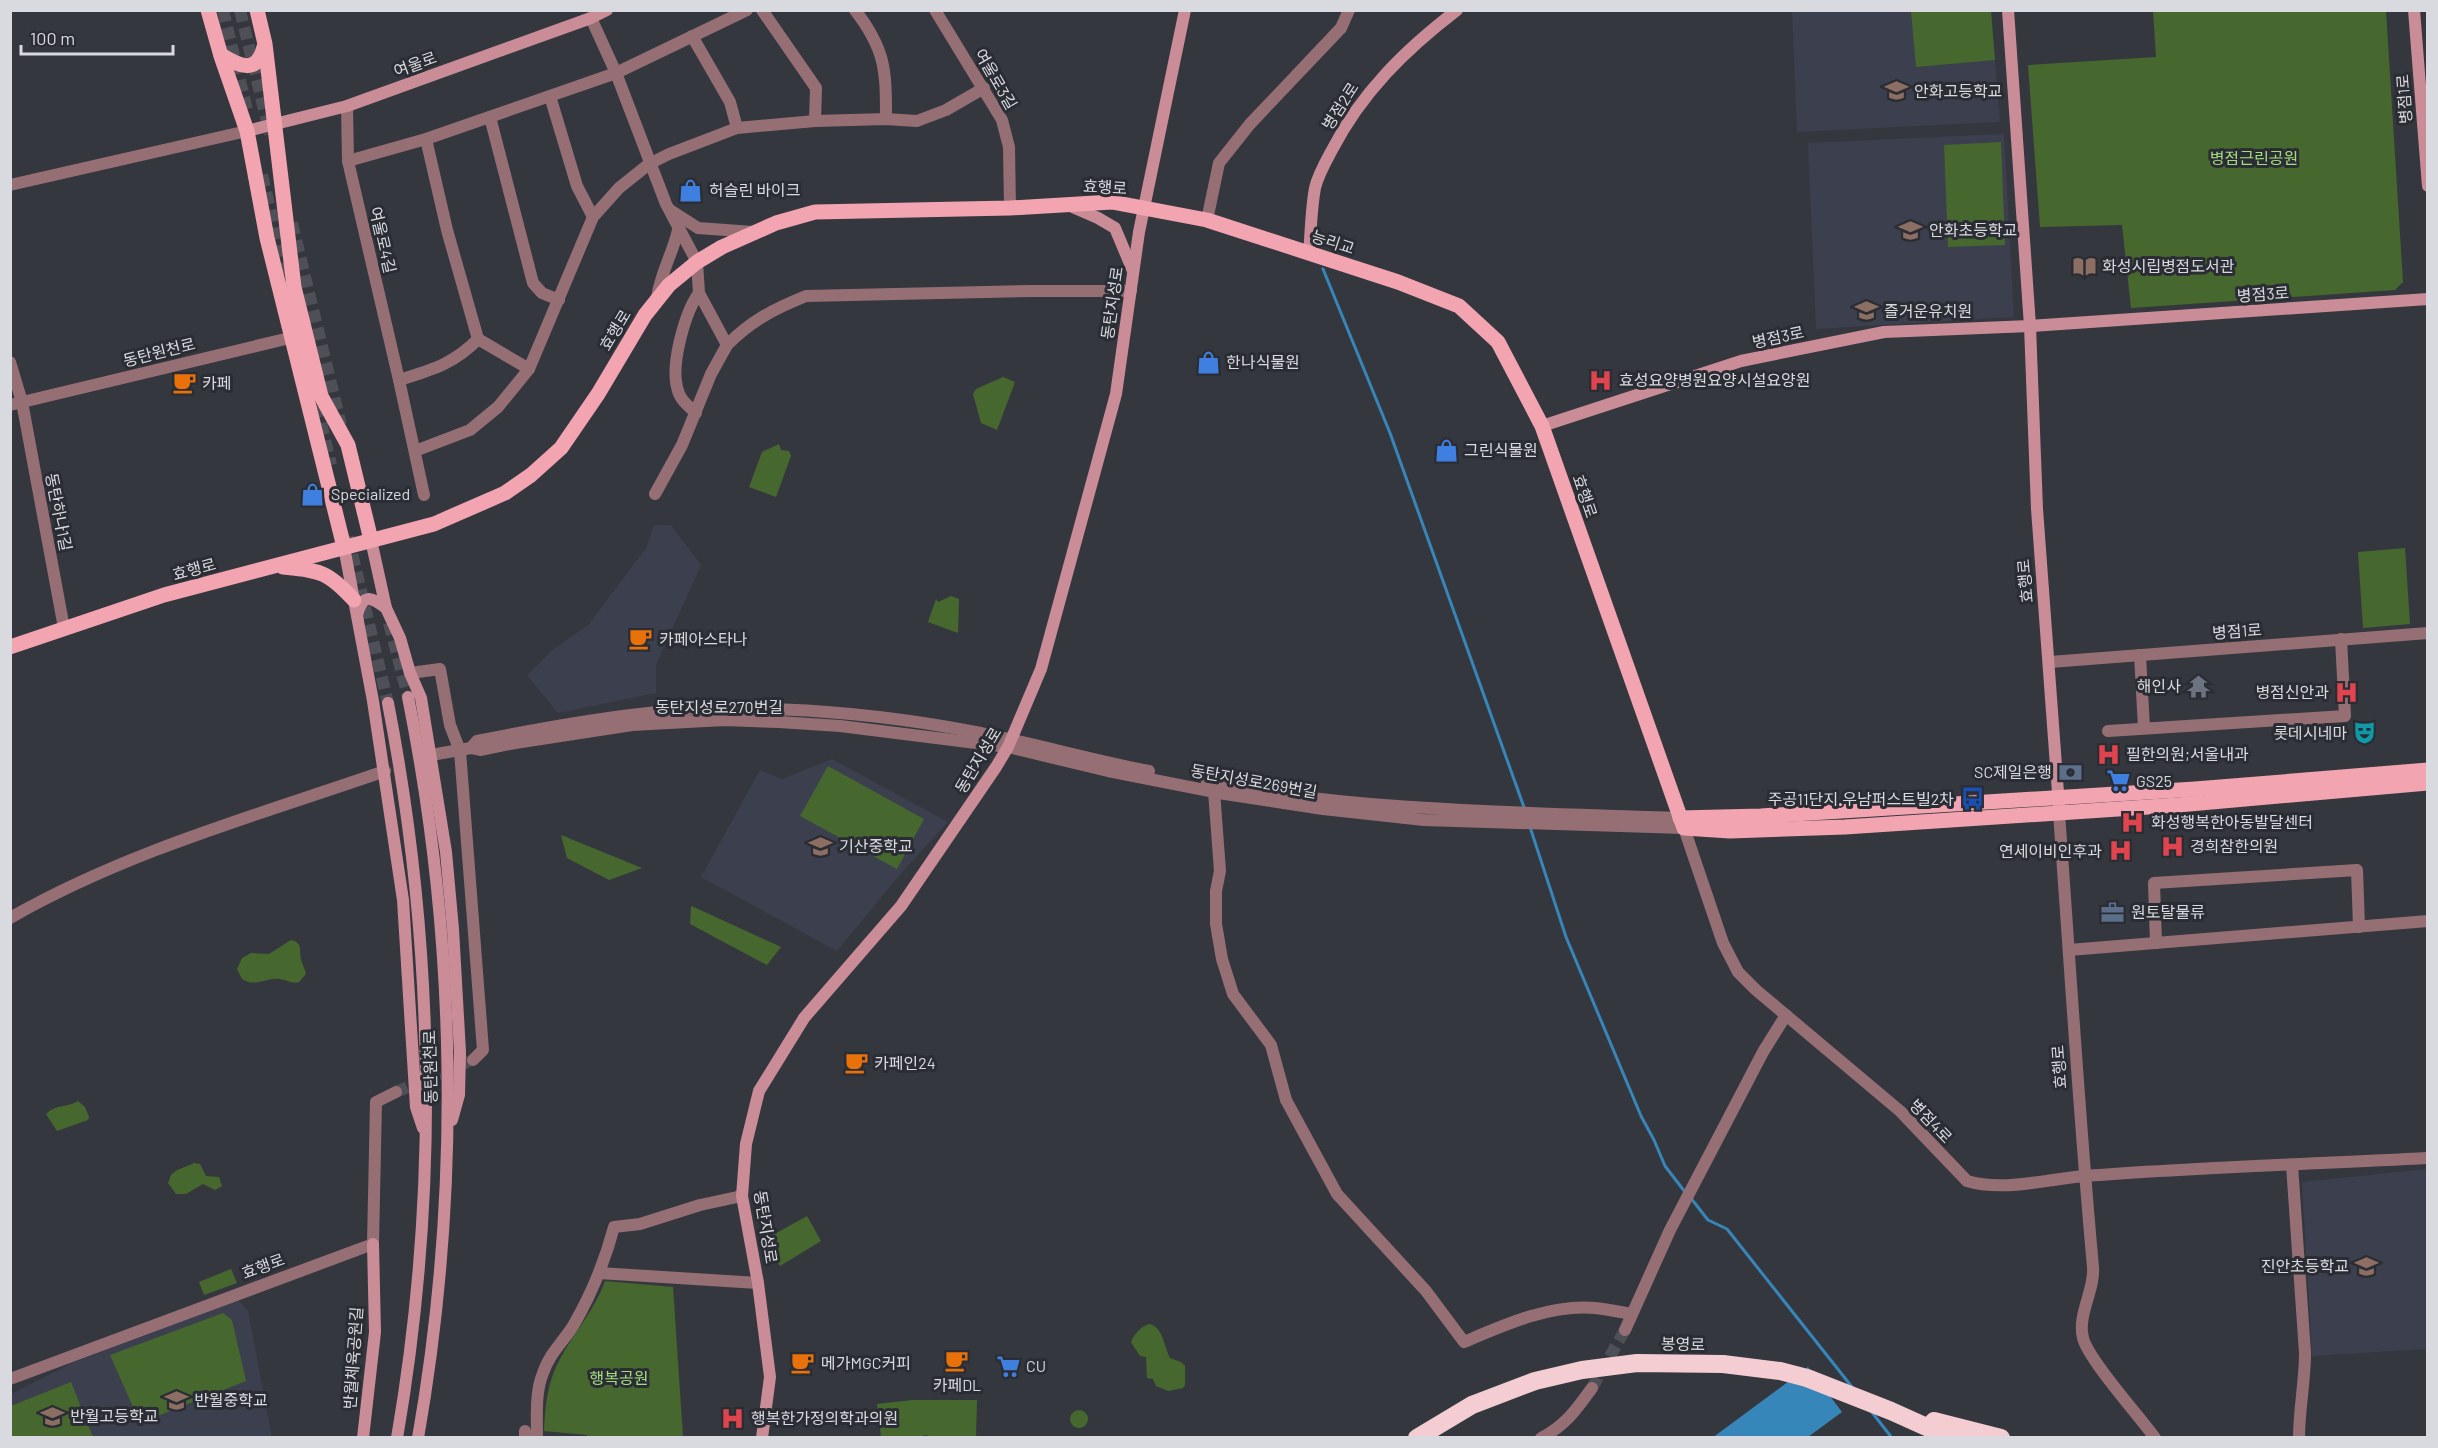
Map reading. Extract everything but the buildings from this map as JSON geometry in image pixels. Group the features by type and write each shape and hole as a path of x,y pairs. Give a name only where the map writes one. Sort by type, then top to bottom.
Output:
{"highway":[{"name":"봉영로","path":"1417,1437 1472,1405 1535,1381 1638,1363 1723,1364 1780,1371 1807,1378 1951,1437"},
{"path":"1893,1412 1933,1437"},
{"path":"1893,1412 2001,1437"}],"main road":[{"path":"208,10 247,131 267,238 298,336 321,396 348,445 386,609 400,638 410,673 421,698 446,852 458,1008 459,1095 447,1136"},
{"path":"256,10 265,44 273,124 284,196 298,336 344,547 385,771 403,900 416,1107 426,1137"},
{"name":"여울로","path":"247,131 347,106 591,18 607,10"},
{"name":"동탄지성로","path":"762,1437 770,1377 758,1283 742,1196 746,1144 759,1090 804,1018 901,906 1010,743 1041,669 1113,405 1144,209 1185,10"},
{"name":"병점2로","path":"1302,251 1312,220 1315,188 1320,172 1338,138 1373,85 1431,30 1457,10"},
{"path":"2008,10 2030,326"},
{"name":"병점1로","path":"2414,10 2427,186"},
{"path":"221,55 235,64 252,65 262,57 265,44"},
{"name":"효행로","path":"10,647 164,595 434,524 505,494 531,475 561,448 657,298 697,262 753,232 814,212 1112,202 1207,220 1302,251"},
{"path":"1064,204 1098,218 1115,228 1133,272"},
{"name":"능리교","path":"1302,251 1359,270"},
{"name":"효행로","path":"1359,270 1398,282 1459,306 1498,342 1542,426 1682,823"},
{"name":"병점3로","path":"1542,426 1741,361 1884,332 2030,326 2427,299"},
{"name":"효행로","path":"2030,326 2037,509 2059,805"},
{"path":"274,566 317,570 326,574 337,582 355,608"},
{"path":"355,608 365,599 371,599 386,609"},
{"name":"동탄원천로","path":"408,697 422,769 438,903 447,1045 444,1234 438,1296 418,1437"},
{"name":"동탄원천로","path":"388,703 401,770 417,905 424,998 426,1137 415,1299 408,1369 397,1437"},
{"path":"1682,823 1730,831 1845,827 2195,789 2427,770"},
{"path":"2059,805 2178,805 2427,783"},
{"name":"반월체육공원길","path":"363,1437 375,1332 373,1245"}],"street":[{"path":"348,161 426,139 616,73 747,10"},
{"path":"762,10 816,88 815,120"},
{"path":"855,10 879,47 886,80 886,119"},
{"name":"여울로3길","path":"935,10 1002,120 1009,147 1010,207"},
{"path":"1207,220 1219,163 1250,124 1341,28 1348,11"},
{"path":"591,18 616,73 668,210 697,262 699,293 728,345"},
{"path":"692,36 730,102 737,128"},
{"path":"415,451 470,430 498,407 529,369 593,217 619,188 649,164 737,128 815,120 886,119 917,122 946,110 984,88"},
{"path":"550,96 577,186 593,217"},
{"name":"여울로4길","path":"347,106 348,161 424,495"},
{"path":"490,117 533,283 542,293 559,300"},
{"path":"10,185 247,131"},
{"path":"426,139 447,230 478,339 529,369"},
{"path":"668,210 698,228 753,232"},
{"path":"657,298 659,282 673,250 678,230"},
{"path":"655,494 682,445 711,374 728,345 741,331 771,310 806,296 1131,291"},
{"path":"696,413 683,402 677,388 675,370 691,304 699,293"},
{"name":"동탄원천로","path":"16,404 298,336"},
{"path":"399,380 450,362 464,354 478,339"},
{"name":"동탄하나1길","path":"10,362 16,404 64,628"},
{"name":"병점1로","path":"2050,662 2427,633"},
{"path":"2108,731 2345,716 2341,639"},
{"path":"2140,655 2144,728"},
{"path":"410,673 441,669 450,725 466,749 465,788 483,1050 472,1060"},
{"path":"431,755 466,749 477,741 594,719 659,712 747,709 843,715 914,723 1227,785 1331,800 1499,818 1682,823"},
{"name":"동탄지성로269번길","path":"1010,743 1108,771 1323,809 1424,820 1499,818"},
{"path":"10,918 98,874 183,839 385,771"},
{"path":"1214,791 1220,871 1216,891 1216,924 1222,959 1233,994 1271,1045 1286,1100 1337,1194 1426,1292 1464,1342 1507,1323 1570,1309 1594,1307 1632,1314"},
{"name":"효행로","path":"2059,805 2084,1176 2093,1271 2083,1318 2083,1339 2095,1360 2155,1437"},
{"name":"병점4로","path":"1682,823 1723,944 1738,972 1756,990 1900,1111 1967,1181 2002,1185 2084,1176 2427,1158"},
{"path":"2156,943 2154,883 2357,870 2359,927"},
{"path":"2069,950 2427,921"},
{"path":"1625,1330 1680,1211 1763,1052 1786,1015"},
{"path":"373,1245 376,1102 396,1092"},
{"path":"2292,1166 2305,1353 2305,1380 2300,1397 2299,1437"},
{"path":"537,1437 539,1386 543,1372 550,1356 572,1328 599,1273 614,1227 640,1224 700,1205 742,1196"},
{"name":"효행로","path":"10,1379 373,1245"},
{"path":"599,1273 758,1283"},
{"path":"1541,1437 1559,1434 1592,1388"}],"shaded area":[{"name":"안화고등학교","path":"1792,11 1991,11 2000,122 1797,132"},
{"name":"안화초등학교","path":"2004,134 2014,317 1816,329 1808,143"},
{"path":"654,525 671,525 701,565 656,665 656,693 558,713 527,675 554,649 589,624 646,548"},
{"name":"기산중학교","path":"832,759 948,822 903,871 837,951 701,877 760,770 782,779"},
{"name":"진안초등학교","path":"2427,1169 2427,1349 2312,1356 2302,1182"},
{"name":"반월중학교","path":"238,1300 248,1311 272,1437 11,1438 11,1394 74,1362"}],"green space":[{"path":"1911,11 1991,11 1995,60 1916,67"},
{"name":"병점근린공원","path":"2153,11 2386,11 2403,282 2395,290 2131,308 2122,225 2040,227 2028,65 2156,57"},
{"path":"2001,142 2005,245 1948,247 1944,145"},
{"path":"1003,377 1015,382 997,430 981,423 973,394 976,389"},
{"path":"779,444 781,450 789,451 791,456 776,497 749,487 762,452"},
{"path":"2405,548 2410,624 2363,628 2358,552"},
{"path":"951,596 959,599 958,633 928,622 936,599 938,602"},
{"path":"828,766 924,819 897,869 800,816"},
{"path":"561,835 642,868 609,880 567,858"},
{"path":"691,906 781,947 767,965 690,924"},
{"path":"291,940 300,947 301,961 306,974 299,982 275,979 252,983 242,979 237,969 242,958 251,953 269,954"},
{"path":"78,1101 85,1107 88,1120 57,1131 46,1114 54,1108"},
{"path":"194,1163 200,1164 206,1176 219,1177 222,1186 215,1190 203,1184 186,1194 176,1194 168,1183 171,1175"},
{"path":"807,1216 821,1241 780,1266 764,1240"},
{"path":"231,1269 237,1283 204,1295 199,1282"},
{"name":"행복공원","path":"605,1281 673,1287 683,1437 587,1438 587,1435 544,1431 550,1382 556,1367 595,1303"},
{"path":"223,1313 232,1320 246,1381 140,1423 110,1355"},
{"path":"1150,1324 1158,1329 1170,1358 1185,1366 1183,1388 1168,1391 1156,1386 1153,1379 1147,1378 1146,1357 1140,1356 1131,1342 1138,1331"},
{"name":"반월고등학교","path":"71,1382 93,1437 11,1437 11,1406"},
{"path":"912,1400 977,1400 976,1437 925,1435 881,1437 877,1404"},
{"path":"1079,1410 1085,1413 1088,1419 1085,1425 1079,1428 1073,1425 1070,1419 1073,1413"}],"water":[{"path":"1808,1367 1842,1412 1808,1437 1712,1438"}],"waterway":[{"path":"1323,269 1390,433 1525,810"},
{"path":"1530,827 1566,937 1641,1116 1665,1166 1685,1192"},
{"path":"1690,1197 1708,1220 1727,1229 1852,1387"},
{"path":"1871,1411 1892,1438"}],"tunnel":[{"path":"223,10 248,114"},
{"path":"240,10 270,134"},
{"path":"262,175 288,284"},
{"path":"292,223 341,425"},
{"path":"313,388 331,465"},
{"path":"348,537 388,703"},
{"path":"389,623 408,697"},
{"path":"396,1092 469,1061"},
{"path":"1592,1388 1625,1330"}],"place":[{"name":"안화고등학교","path":"1896,91"},
{"name":"허슬린 바이크","path":"691,190"},
{"name":"안화초등학교","path":"1911,230"},
{"name":"화성시립병점도서관","path":"2084,266"},
{"name":"즐거운유치원","path":"1866,311"},
{"name":"한나식물원","path":"1208,362"},
{"name":"효성요양병원요양시설요양원","path":"1601,380"},
{"name":"카페","path":"184,383"},
{"name":"그린식물원","path":"1446,450"},
{"name":"Specialized","path":"313,494"},
{"name":"카페아스타나","path":"641,639"},
{"name":"해인사","path":"2199,686"},
{"name":"병점신안과","path":"2347,692"},
{"name":"롯데시네마","path":"2365,733"},
{"name":"필한의원;서울내과","path":"2108,754"},
{"name":"SC제일은행","path":"2070,772"},
{"name":"GS25","path":"2118,781"},
{"name":"주공11단지.우남퍼스트빌2차","path":"1972,799"},
{"name":"화성행복한아동발달센터","path":"2133,822"},
{"name":"기산중학교","path":"821,846"},
{"name":"경희참한의원","path":"2172,846"},
{"name":"연세이비인후과","path":"2120,851"},
{"name":"원토탈물류","path":"2113,912"},
{"name":"카페인24","path":"856,1063"},
{"name":"진안초등학교","path":"2367,1266"},
{"name":"카페DL","path":"957,1360"},
{"name":"메가MGC커피","path":"803,1363"},
{"name":"CU","path":"1008,1366"},
{"name":"반월중학교","path":"176,1400"},
{"name":"반월고등학교","path":"52,1416"},
{"name":"행복한가정의학과의원","path":"733,1418"}]}
